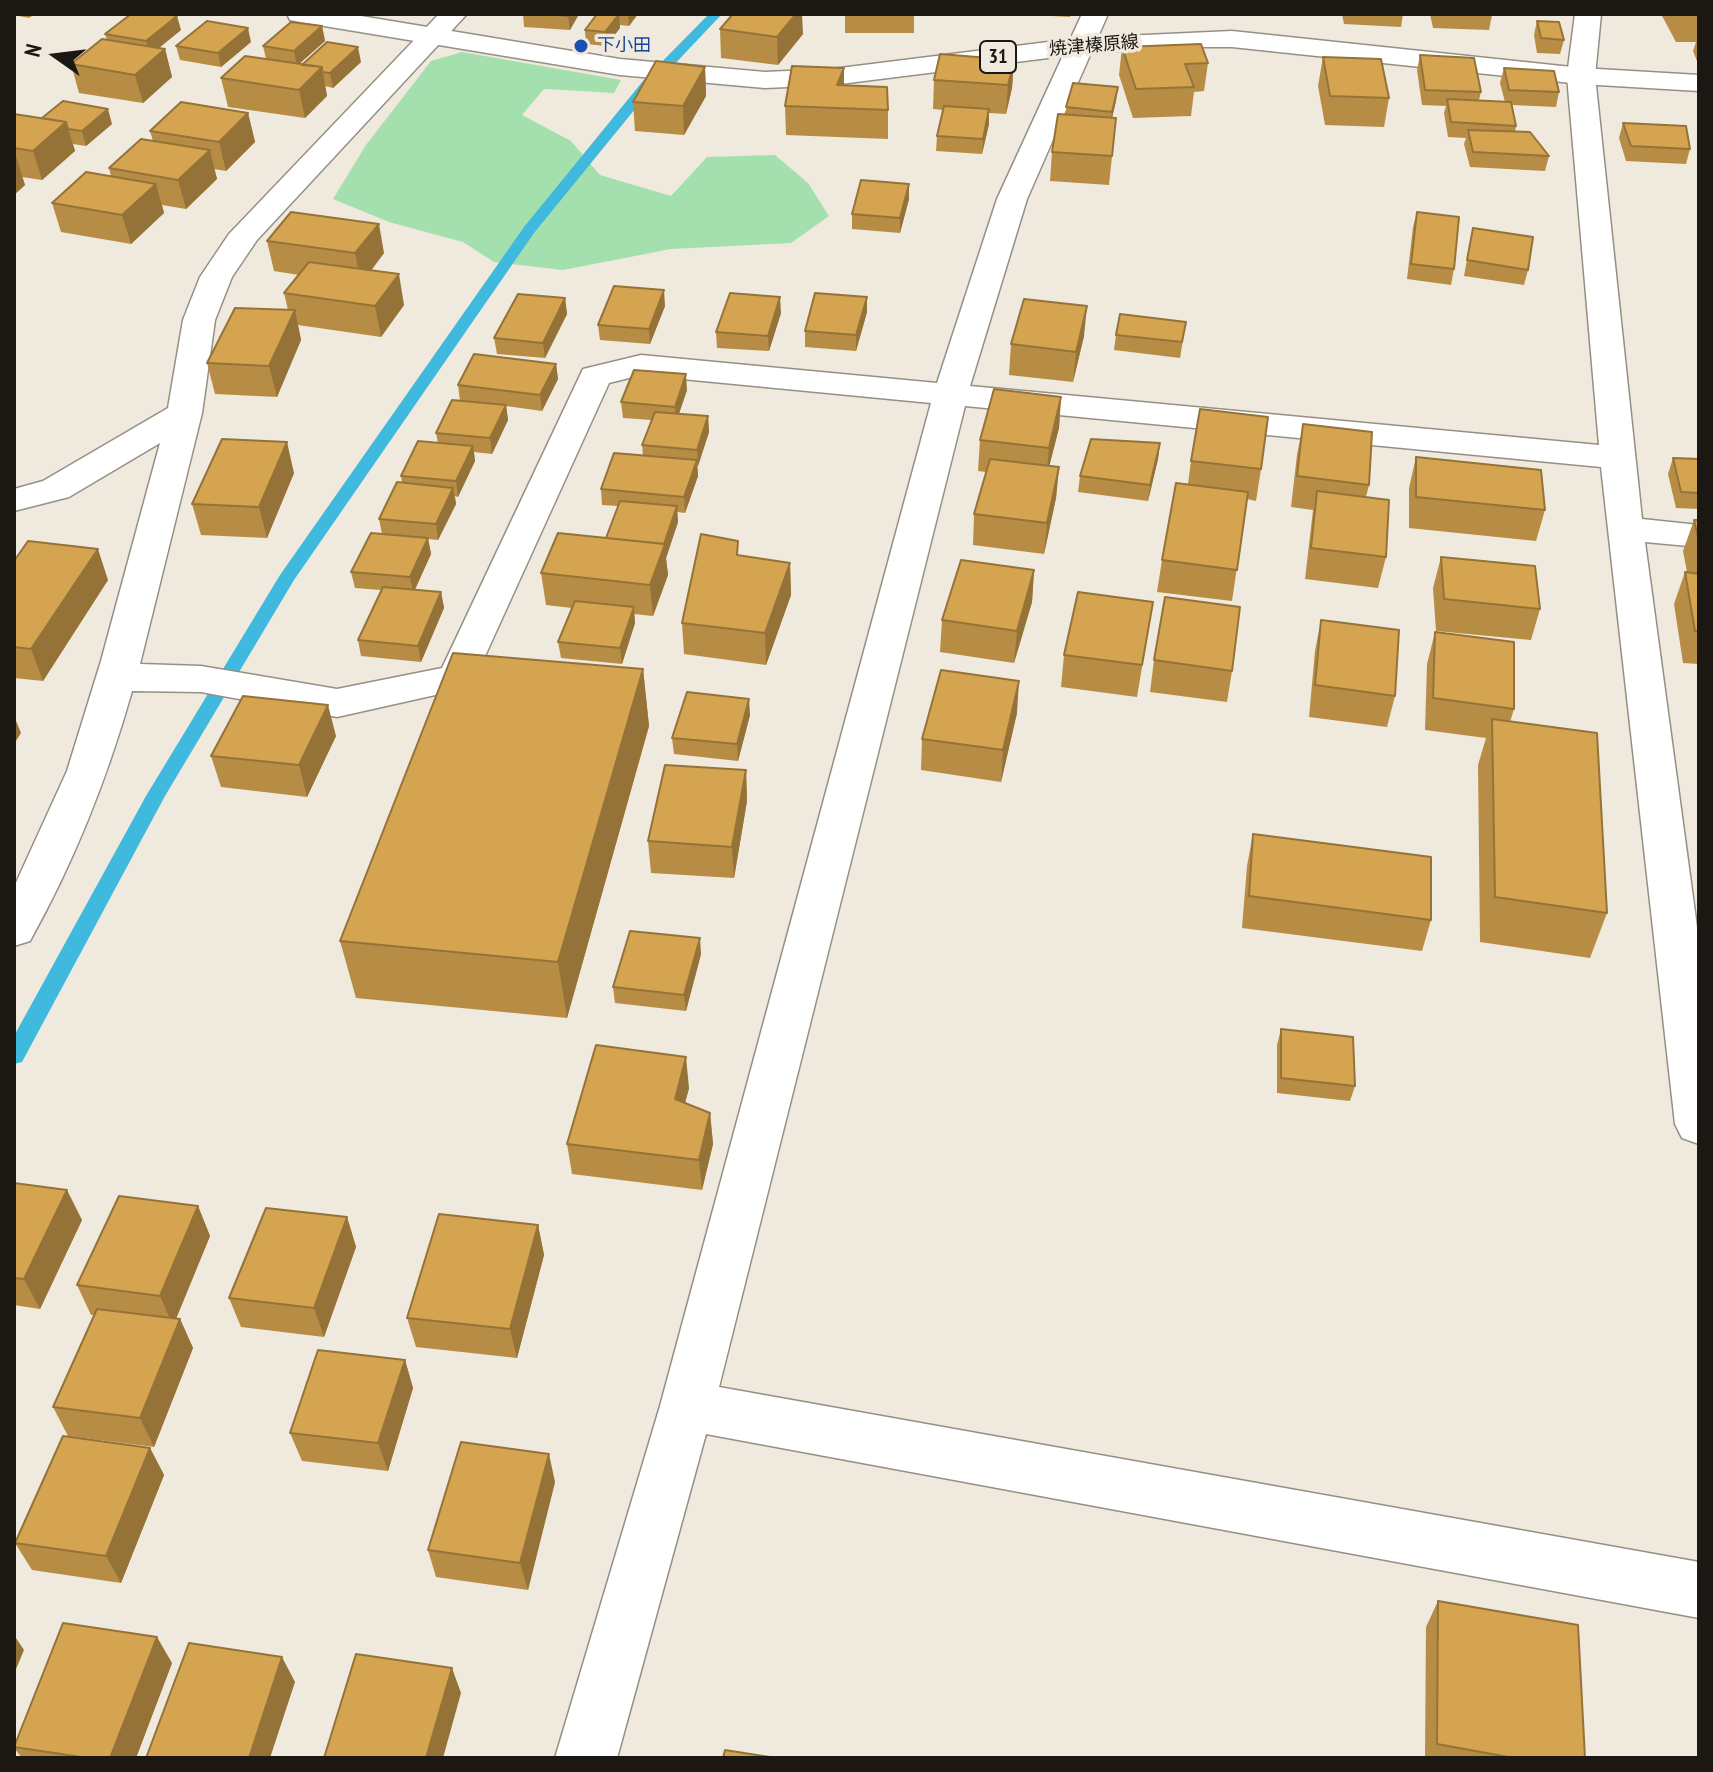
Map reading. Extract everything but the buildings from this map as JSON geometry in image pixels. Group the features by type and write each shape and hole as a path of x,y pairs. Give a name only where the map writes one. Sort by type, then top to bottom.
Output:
{"street":[{"name":"焼津榛原線","path":"300,14 443,24 620,67 765,80 847,75 1087,30 1171,39 1232,39 1581,76 1699,83"},
{"path":"1588,14 1581,76 1625,528 1699,1124"},
{"path":"14,929 55,851 88,771 116,677 185,413 199,320 216,277 245,234 443,24"},
{"path":"586,1758 687,1406 951,392 1012,199 1087,30"},
{"path":"116,677 201,679 337,703 457,678 595,376 641,365 951,392 1619,458"},
{"path":"14,500 56,489 185,413"},
{"path":"1625,528 1699,536"},
{"path":"687,1406 1699,1590"}],"green space":[{"path":"462,52 621,80 614,93 544,89 522,115 571,141 600,175 671,196 707,157 775,155 808,183 829,216 791,243 671,249 563,270 494,262 463,242 389,222 333,199 366,145 431,61"}],"waterway":[{"path":"14,1056 156,796 286,579 529,230 648,84 716,14"}],"place":[{"name":"下小田","path":"581,46"}]}
